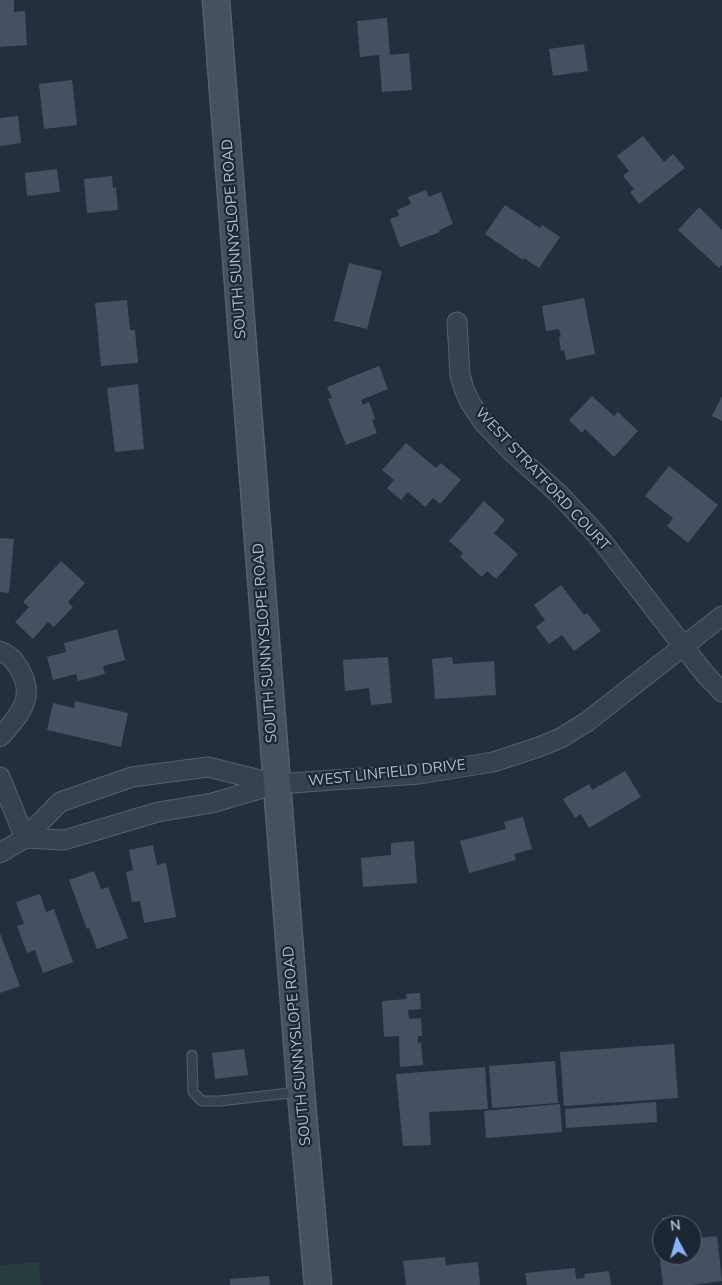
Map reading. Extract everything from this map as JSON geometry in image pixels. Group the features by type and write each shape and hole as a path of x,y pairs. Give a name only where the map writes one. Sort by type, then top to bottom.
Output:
{"street":[{"name":"SOUTH SUNNYSLOPE ROAD","path":"216,0 301,1092 318,1285"},
{"name":"WEST STRATFORD COURT","path":"457,322 460,375 471,404 490,429 560,495 598,536 704,674 722,692"},
{"name":"WEST LINFIELD DRIVE","path":"25,838 64,840 158,812 212,803 277,784 419,774 493,762 562,738 588,721 722,616"},
{"path":"0,651 12,657 25,680 27,700 15,720 0,737"},
{"name":"WEST LINFIELD DRIVE","path":"0,853 25,838 60,802 132,777 208,766 277,784"},
{"path":"0,777 25,838"}],"lane":[{"path":"192,1055 193,1092 202,1101 220,1102 301,1092"}],"green space":[{"path":"39,1262 41,1285 0,1285 0,1265"}],"building":[{"path":"0,0 14,0 14,12 25,11 27,45 0,47"},
{"path":"387,18 390,55 409,53 412,90 382,92 379,55 360,57 357,21"},
{"path":"584,44 588,71 553,76 549,49"},
{"path":"72,80 77,125 44,129 39,84"},
{"path":"18,116 21,143 0,146 0,118"},
{"path":"643,136 664,162 673,154 685,168 639,204 630,192 634,189 623,176 629,171 617,156"},
{"path":"57,169 60,192 27,196 25,173"},
{"path":"112,176 113,188 116,187 118,210 87,213 84,179"},
{"path":"426,190 429,197 441,192 453,224 439,230 440,232 400,247 390,219 399,216 397,210 411,204 408,197"},
{"path":"505,205 540,228 542,225 560,237 539,268 524,258 523,260 485,234"},
{"path":"699,207 722,230 722,265 719,268 678,230"},
{"path":"349,263 382,271 367,329 334,321"},
{"path":"584,298 595,354 566,360 564,350 561,351 559,329 546,331 542,306"},
{"path":"127,300 130,330 135,330 138,363 101,366 95,303"},
{"path":"379,366 388,389 361,400 363,405 369,402 375,419 372,420 377,433 346,445 328,399 332,398 327,387"},
{"path":"138,384 144,449 115,452 107,388"},
{"path":"592,396 614,416 618,412 638,431 614,457 585,429 582,433 569,420"},
{"path":"722,396 722,421 712,416"},
{"path":"406,443 436,468 441,463 461,480 440,504 433,498 425,507 408,492 401,500 387,488 394,480 382,470"},
{"path":"669,466 718,505 688,543 667,526 673,518 645,496"},
{"path":"484,501 505,520 494,533 518,554 496,579 487,571 482,577 460,557 463,553 449,541"},
{"path":"0,538 14,539 9,593 0,592"},
{"path":"61,561 85,583 68,602 73,607 54,627 48,622 33,639 15,622 29,607 23,602"},
{"path":"561,585 584,615 587,613 601,631 574,651 562,635 549,644 536,627 545,620 534,605"},
{"path":"117,629 125,660 103,666 105,674 78,681 76,674 53,680 47,657 66,652 64,643"},
{"path":"388,657 392,703 371,705 369,688 345,691 343,660"},
{"path":"452,657 453,664 494,661 496,695 435,699 432,659"},
{"path":"75,701 128,713 121,747 47,730 53,703 74,708"},
{"path":"625,771 641,797 589,828 581,814 575,818 563,799 589,784 592,790"},
{"path":"523,817 532,849 514,854 516,860 469,873 460,841 506,829 504,822"},
{"path":"414,841 417,883 363,887 361,858 391,855 391,843"},
{"path":"153,845 157,865 166,863 176,917 144,923 140,901 132,902 126,872 133,870 129,850"},
{"path":"94,871 101,889 108,887 128,938 97,949 89,928 87,929 69,880"},
{"path":"40,894 46,912 54,909 73,962 43,973 35,950 27,953 17,926 24,924 16,902"},
{"path":"0,933 20,986 0,993"},
{"path":"420,993 421,1009 408,1010 409,1019 421,1018 422,1036 418,1036 418,1043 421,1042 423,1065 400,1067 399,1036 384,1037 382,1001 407,999 406,994"},
{"path":"674,1044 678,1098 564,1106 560,1052"},
{"path":"244,1049 248,1075 215,1079 212,1053"},
{"path":"555,1061 558,1103 492,1108 489,1066"},
{"path":"485,1067 488,1109 429,1112 431,1145 403,1146 396,1074"},
{"path":"656,1102 657,1122 566,1128 565,1109"},
{"path":"560,1104 562,1132 486,1138 484,1111"},
{"path":"717,1236 722,1281 692,1285 663,1285 661,1265 702,1265 702,1238"},
{"path":"445,1257 446,1265 478,1262 480,1285 406,1285 403,1261"},
{"path":"575,1268 576,1279 585,1278 584,1274 609,1271 611,1285 527,1285 525,1273"},
{"path":"269,1276 270,1285 230,1285 230,1279"}]}
